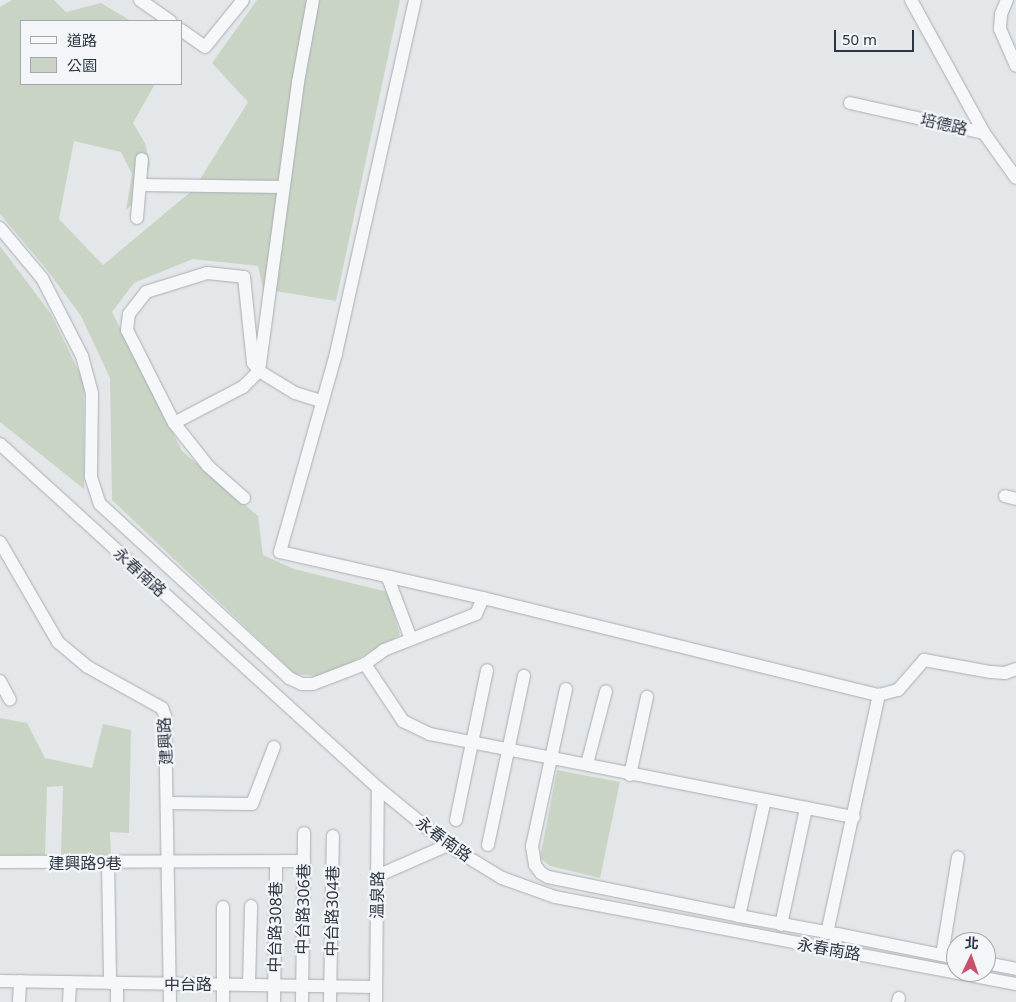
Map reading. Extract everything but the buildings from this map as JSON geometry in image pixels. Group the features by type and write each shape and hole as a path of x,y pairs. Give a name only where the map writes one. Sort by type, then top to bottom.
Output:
{"street":[{"path":"140,0 169,20"},
{"path":"182,31 205,47 243,0"},
{"path":"174,423 244,388 259,371 282,187 314,0"},
{"path":"415,0 336,354 280,552 483,598 879,695 898,690 924,660 991,672 1005,673 1016,669"},
{"path":"911,0 984,133"},
{"path":"1007,0 1001,14 1000,29 1016,66"},
{"name":"培德路","path":"850,103 984,133 1016,178"},
{"path":"137,218 142,160"},
{"path":"141,186 282,187"},
{"path":"0,228 42,278 82,356 92,394 92,477 100,504 289,678 313,684 365,664 384,650 476,614 483,598"},
{"path":"244,498 208,466 174,423 127,330 129,314 146,292 207,273 244,277 253,363 259,371 295,393 322,401"},
{"name":"永春南路","path":"0,444 378,788 448,845 502,878 555,898 1016,984"},
{"name":"建興路","path":"0,542 58,642 88,667 162,708 165,716 170,1002"},
{"path":"388,578 411,640"},
{"path":"365,664 403,721 430,734 471,744 587,764 630,775 854,817"},
{"path":"456,820 487,670"},
{"path":"488,845 524,676"},
{"path":"0,681 10,700"},
{"path":"566,689 532,846 534,865 541,873 739,916 946,956"},
{"path":"587,764 606,691"},
{"path":"834,950 832,934 879,695"},
{"path":"630,775 647,697"},
{"path":"168,803 252,804 274,747"},
{"name":"溫泉路","path":"376,1002 378,788"},
{"path":"739,916 765,800"},
{"path":"781,924 806,808"},
{"name":"中台路306巷","path":"302,1002 304,833"},
{"name":"中台路304巷","path":"330,1002 334,836"},
{"path":"377,876 448,845"},
{"path":"942,955 958,857"},
{"name":"建興路9巷","path":"0,862 108,864 304,861"},
{"path":"108,864 114,983 117,1002"},
{"name":"中台路308巷","path":"274,1002 276,868"},
{"path":"249,985 250,906"},
{"path":"223,907 223,1002"},
{"path":"996,965 1016,969"},
{"name":"中台路","path":"0,981 376,987"},
{"path":"19,1002 20,981"},
{"path":"69,1002 70,982"}],"green space":[{"path":"12,0 54,0 66,12 101,3 129,20 20,20 20,85 154,85 133,123 145,143 150,164 139,197 126,210 132,174 121,152 74,141 59,219 103,265 194,189 248,102 212,63 257,0 400,0 336,301 263,289 258,266 193,259 134,283 112,312 182,451 258,516 263,555 294,569 388,592 400,635 326,677 295,674 112,500 110,378 81,316 47,270 0,214 0,7"},
{"path":"0,246 51,314 84,382 84,489 0,422"},
{"path":"0,718 27,723 45,758 92,768 103,724 131,730 129,833 110,832 111,854 61,854 63,786 47,787 45,855 0,855"},
{"path":"557,770 620,782 600,878 550,866 540,858"}]}
